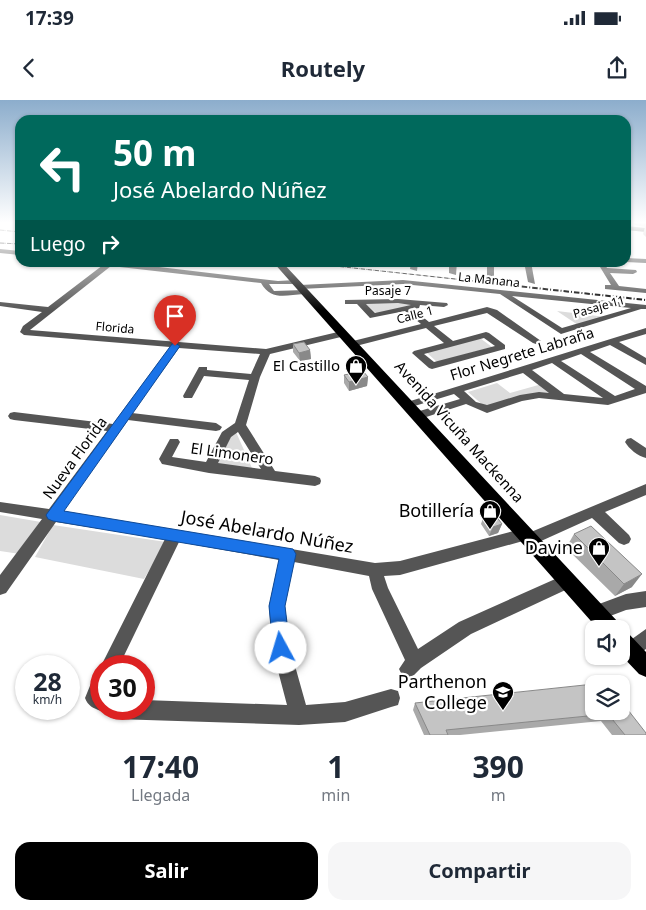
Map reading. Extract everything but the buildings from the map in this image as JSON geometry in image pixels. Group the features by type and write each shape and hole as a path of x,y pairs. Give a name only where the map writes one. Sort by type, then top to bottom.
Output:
{"main road":[{"name":"Avenida Vicuña Mackenna","path":"282,267 603,620"},
{"path":"630,649 646,667"}],"street":[{"path":"631,260 646,261"},
{"name":"Florida","path":"106,267 24,329 24,332 175,346 266,352 342,334"},
{"path":"136,267 300,287"},
{"path":"453,267 453,273"},
{"path":"491,267 492,277"},
{"path":"528,267 532,282"},
{"path":"603,267 612,285 644,287"},
{"path":"608,267 633,272"},
{"path":"264,282 269,291 273,293 300,287"},
{"name":"La Manana","path":"300,287 403,282 645,307"},
{"name":"Pasaje 11","path":"502,293 561,331 645,307"},
{"name":"Pasaje 7","path":"348,302 398,301 444,305"},
{"path":"359,302 373,316 428,303"},
{"path":"0,304 49,310"},
{"path":"406,308 451,344"},
{"name":"Calle 1","path":"352,344 484,310 494,312 536,341"},
{"name":"Flor Negrete Labraña","path":"408,405 611,342 643,334"},
{"path":"486,335 502,347 432,366 417,353 451,344 486,335"},
{"path":"611,342 646,362"},
{"name":"Nueva Florida","path":"0,588 175,346"},
{"path":"582,351 644,389"},
{"path":"209,468 226,435 240,425 255,377 266,352"},
{"path":"554,360 613,400"},
{"path":"524,369 560,396"},
{"path":"188,396 202,371 255,377"},
{"path":"456,390 477,407 490,408 534,395 560,396 594,402 613,400 644,389"},
{"path":"417,416 467,400"},
{"path":"14,416 116,428"},
{"path":"124,416 216,427"},
{"path":"240,425 272,476"},
{"name":"El Limonero","path":"174,442 165,459 166,461 315,481"},
{"path":"631,442 646,454"},
{"name":"José Abelardo Núñez","path":"0,507 175,534 375,570 400,568 528,537 643,494"},
{"path":"594,511 624,539"},
{"path":"115,655 175,534"},
{"path":"288,554 277,606 281,648 299,715"},
{"path":"375,570 380,589 411,666 465,628 568,581"},
{"path":"597,613 626,602 646,599"},
{"path":"630,644 646,638"},
{"path":"155,710 299,715 346,712 391,698"}],"shaded area":[{"path":"397,302 422,304 377,314 365,303"},
{"path":"557,311 606,317 578,325"},
{"path":"480,338 492,347 437,362 426,352"},
{"path":"497,383 510,393 542,384 555,394 485,407 468,392"},
{"path":"236,432 255,475 213,470 230,434"},
{"path":"0,515 41,522 20,554 0,551"},
{"path":"53,525 166,542 144,579 35,557"}],"railway":[{"path":"344,267 492,283"},
{"path":"480,282 646,300"}],"place":[{"name":"El Castillo","path":"356,385"},
{"name":"Botillería","path":"490,530"},
{"name":"Davine","path":"599,567"},
{"name":"Parthenon College","path":"503,711"}],"route":[{"path":"175,346 53,515 288,554 277,606 281,648"}]}
